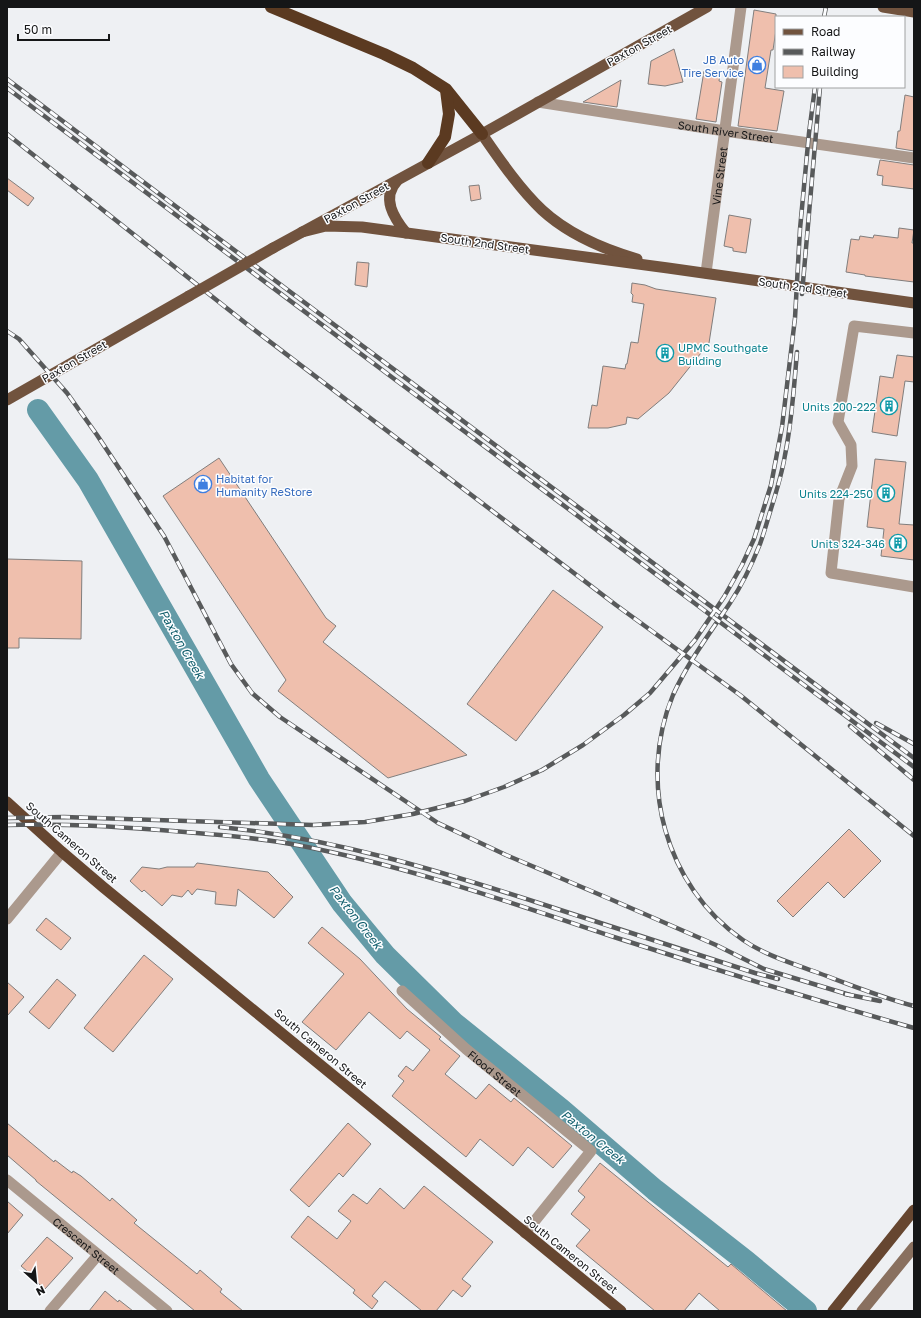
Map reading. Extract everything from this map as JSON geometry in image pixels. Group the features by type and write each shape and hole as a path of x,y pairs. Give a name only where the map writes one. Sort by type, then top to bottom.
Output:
{"highway":[{"path":"271,7 384,54 413,68 446,89 482,134"},
{"path":"428,163 445,137 449,114 446,89"},
{"name":"South Cameron Street","path":"7,802 62,852 621,1311"},
{"path":"833,1311 914,1210"}],"main road":[{"name":"Paxton Street","path":"7,400 273,248 482,134 707,7"},
{"path":"883,7 914,12"},
{"name":"South 2nd Street","path":"482,134 528,196 565,228 613,251 668,268"},
{"path":"399,179 391,190 389,202 394,216 406,233"},
{"name":"South 2nd Street","path":"302,232 326,226 362,227 706,273 914,303"},
{"path":"862,1311 914,1247"}],"street":[{"name":"Vine Street","path":"706,273 741,7"},
{"name":"South River Street","path":"538,102 914,158"},
{"path":"914,333 854,326 838,422 851,446 852,466 839,499 831,573 914,587"},
{"path":"7,919 62,852"},
{"name":"Flood Street","path":"402,991 466,1049 591,1151 525,1233"},
{"name":"Crescent Street","path":"7,1180 167,1311"},
{"path":"50,1311 98,1255"}],"building":[{"path":"754,10 776,14 775,37 773,50 771,50 765,88 784,91 777,131 738,126"},
{"path":"674,49 683,82 665,86 648,84 651,61"},
{"path":"704,71 720,73 719,81 722,82 716,122 696,119"},
{"path":"621,80 617,107 583,102"},
{"path":"905,95 914,97 914,151 896,148"},
{"path":"880,160 914,165 914,189 882,185 883,176 877,175"},
{"path":"7,178 34,198 28,206 7,190"},
{"path":"479,185 481,199 471,201 469,186"},
{"path":"729,215 751,219 746,253 733,251 733,248 724,246"},
{"path":"899,228 914,230 912,243 914,243 914,282 846,272 851,239 859,240 860,236 873,238 874,235 898,238"},
{"path":"357,262 369,263 367,287 355,285"},
{"name":"UPMC Southgate Building","path":"632,283 645,285 656,289 716,298 709,343 669,393 638,419 627,417 626,424 608,428 588,428 592,405 597,406 603,366 625,369 631,342 638,343 644,304 632,302"},
{"name":"Units 200-222","path":"897,355 914,357 914,382 905,381 897,436 872,432 880,376 893,378"},
{"path":"219,458 326,618 336,626 323,642 467,755 388,778 278,691 286,680 163,496"},
{"name":"Units 224-250","path":"875,459 906,462 899,524 914,525 914,560 881,556 884,529 867,527"},
{"path":"7,559 82,561 81,639 19,638 19,648 7,648"},
{"path":"553,590 603,627 516,741 467,704"},
{"path":"849,829 881,861 844,898 828,882 793,917 777,901"},
{"path":"197,863 268,872 293,897 274,918 238,889 236,906 215,904 216,892 197,889 192,895 188,890 182,897 172,895 162,906 144,890 142,892 130,881 142,867 159,869 167,867 194,867"},
{"path":"46,918 71,938 61,950 36,930"},
{"path":"322,927 360,959 407,1009 441,1037 439,1039 460,1056 445,1074 476,1099 489,1084 511,1102 514,1098 572,1146 553,1168 528,1147 513,1166 480,1139 466,1157 392,1096 404,1081 398,1076 406,1066 413,1071 430,1050 407,1031 400,1039 369,1012 336,1050 302,1022 344,974 308,943"},
{"path":"144,955 173,979 113,1052 84,1028"},
{"path":"57,979 76,995 49,1029 29,1012"},
{"path":"7,982 24,997 7,1016"},
{"path":"7,1123 54,1162 55,1160 72,1173 73,1171 81,1176 110,1201 112,1198 137,1220 134,1223 197,1274 200,1270 222,1289 220,1292 243,1311 195,1311 36,1181 7,1155"},
{"path":"348,1123 371,1144 343,1177 339,1173 309,1207 290,1190"},
{"path":"600,1163 728,1267 731,1264 787,1311 720,1311 699,1293 684,1311 655,1311 576,1246 590,1230 571,1214 585,1197 578,1191"},
{"path":"424,1186 493,1242 462,1279 471,1286 462,1297 453,1290 436,1311 422,1311 385,1281 372,1296 378,1301 372,1309 353,1293 355,1290 291,1237 308,1216 337,1239 351,1221 338,1211 353,1194 367,1204 380,1188 404,1209"},
{"path":"7,1201 23,1215 7,1234"},
{"path":"47,1237 73,1258 45,1289 21,1266"},
{"path":"105,1291 118,1302 119,1300 133,1311 89,1311"}],"waterway":[{"name":"Paxton Creek","path":"38,410 88,480 259,779 342,903 385,955 454,1023 562,1110 655,1190 747,1262 806,1311"}],"railway":[{"path":"824,16 826,7"},
{"path":"7,79 914,758"},
{"path":"7,88 914,767"},
{"path":"7,818 64,817 313,825 365,822 413,814 465,801 504,787 542,770 583,745 624,715 650,693 695,640 724,597 742,565 754,539 771,485 782,427 795,318 800,229 815,88"},
{"path":"802,294 820,88"},
{"path":"7,134 248,325 616,605 740,695 914,836"},
{"path":"7,331 19,339 67,393 97,435 164,536 231,664 252,693 280,717 438,823 506,855 716,945 764,969 850,995"},
{"path":"797,352 784,462 764,532 754,559 739,589 692,659 673,695 662,728 658,762 659,797 665,830 677,862 694,891 716,918 743,940 760,950 788,962 914,1006"},
{"path":"876,723 914,744"},
{"path":"850,726 914,780"},
{"path":"7,825 96,826 213,834 297,845 379,863 459,886 691,962 914,1028"},
{"path":"220,827 304,839 427,869 467,880 755,973 778,979"},
{"path":"845,994 880,1001"}],"place":[{"name":"JB Auto Tire Service","path":"757,65"},
{"name":"UPMC Southgate Building","path":"665,353"},
{"name":"Units 200-222","path":"889,406"},
{"name":"Habitat for Humanity ReStore","path":"203,484"},
{"name":"Units 224-250","path":"886,493"},
{"name":"Units 324-346","path":"898,543"}]}
